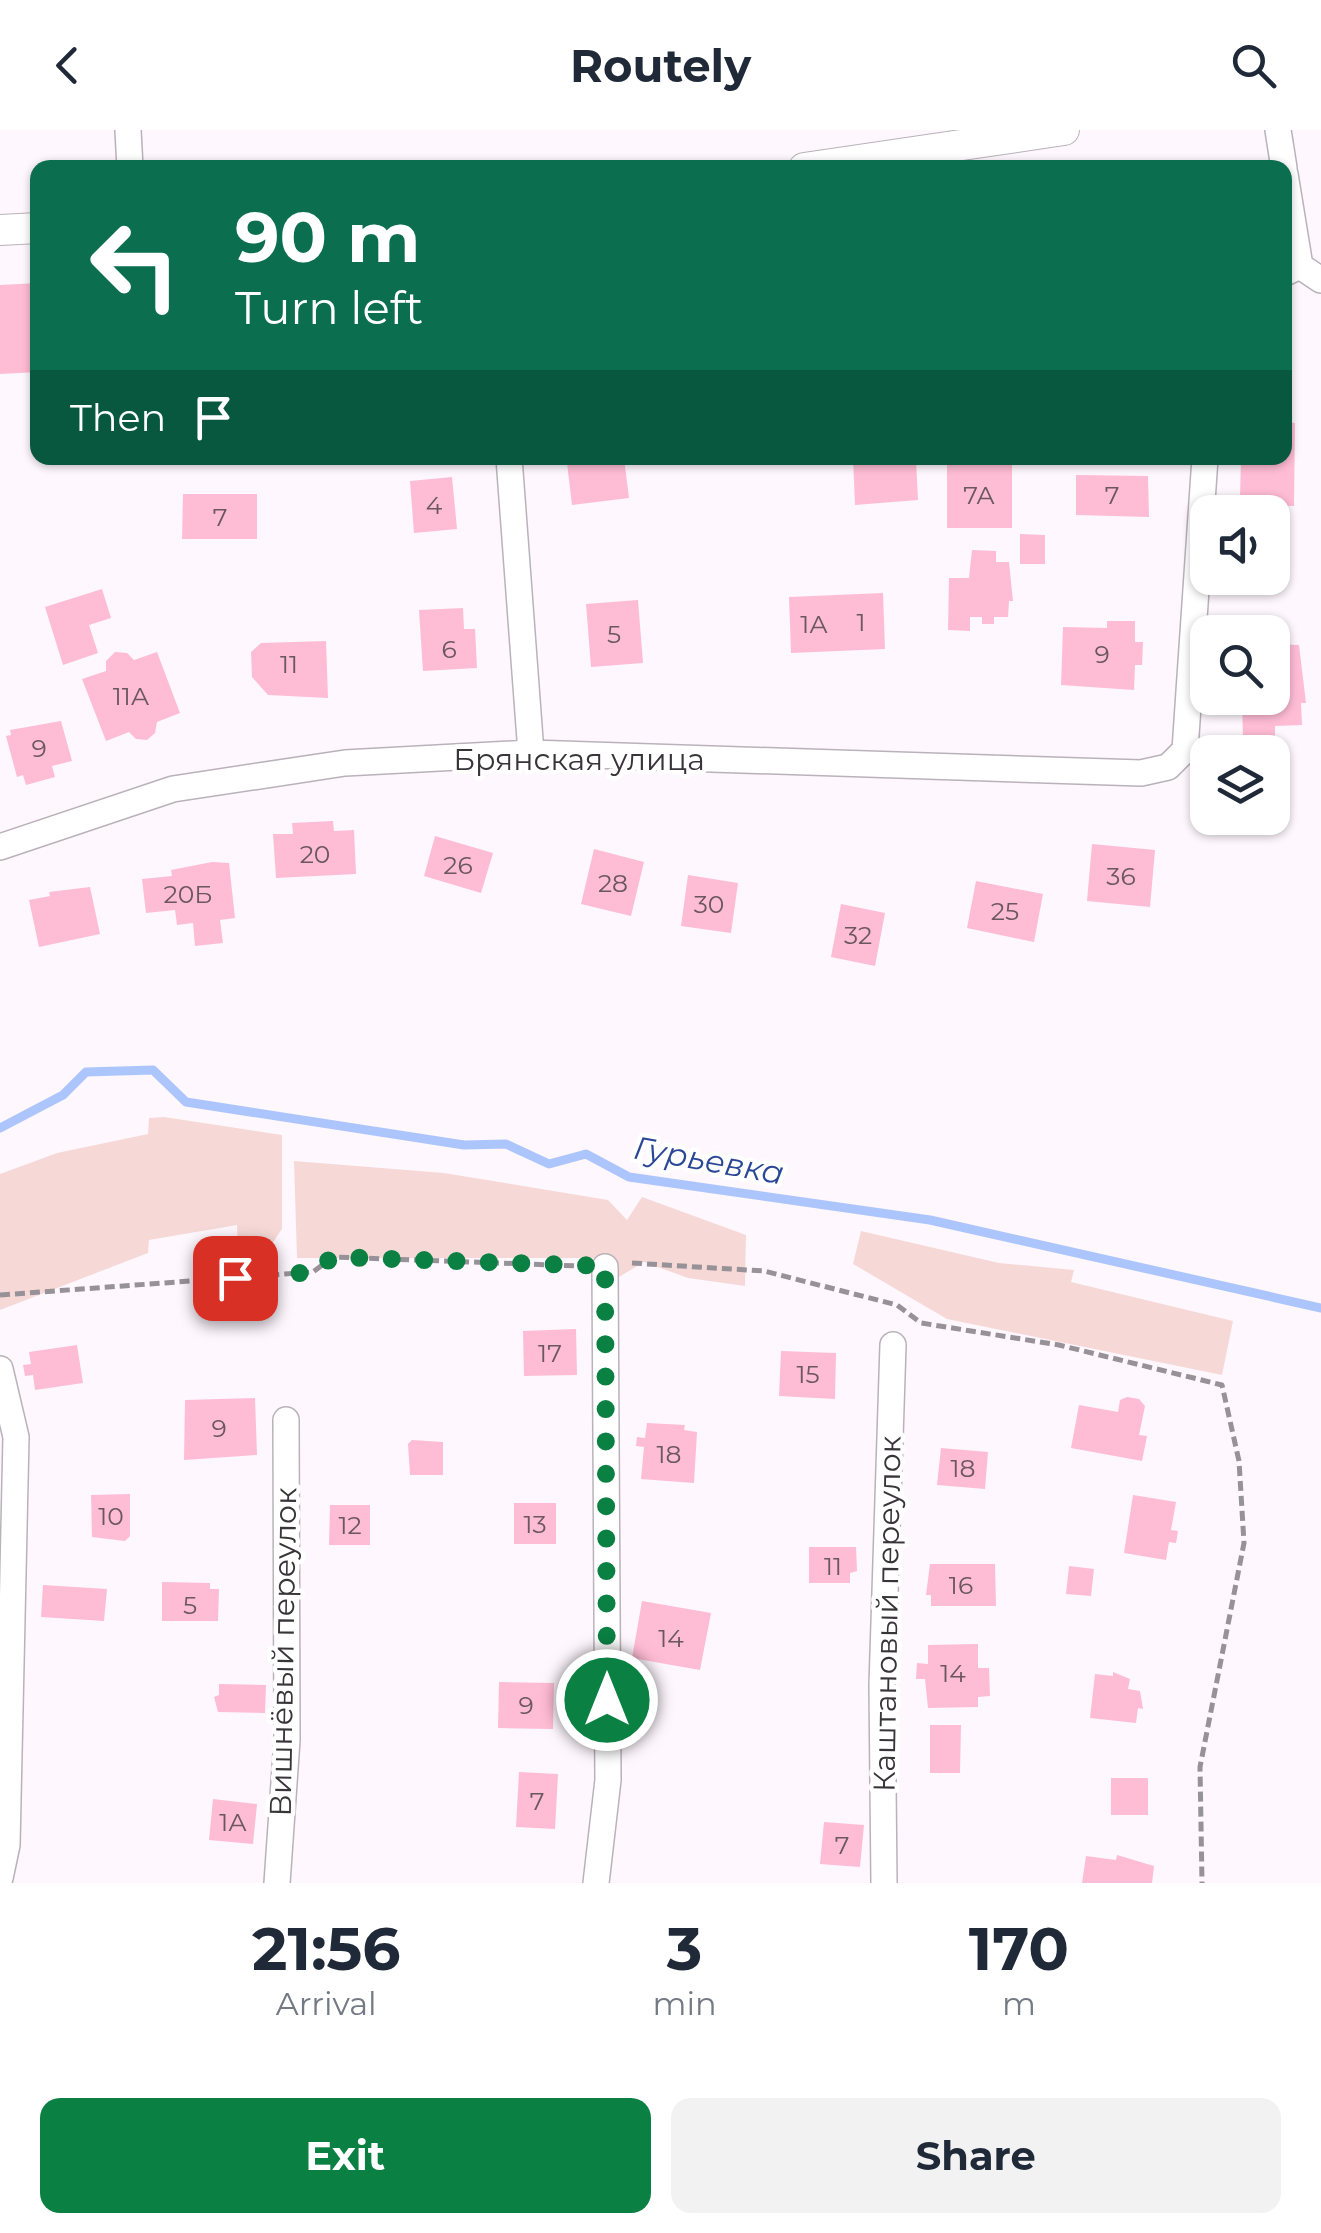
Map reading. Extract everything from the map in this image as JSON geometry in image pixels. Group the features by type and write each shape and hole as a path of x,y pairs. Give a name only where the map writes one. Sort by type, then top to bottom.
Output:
{"street":[{"path":"128,130 130,160"},
{"path":"859,160 1064,130"},
{"path":"1278,130 1282,160"},
{"path":"1292,216 1302,273"},
{"path":"0,230 30,228"},
{"path":"510,465 531,753"},
{"name":"Брянская улица","path":"0,847 172,789 345,763 531,753 1141,773 1168,768 1185,750 1205,465"},
{"path":"596,1883 608,1780 605,1266"},
{"name":"Каштановый переулок","path":"884,1883 882,1685 893,1345"},
{"path":"0,1369 16,1438 7,1845 0,1878"},
{"name":"Вишнёвый переулок","path":"276,1883 286,1740 286,1420"}],"path":[{"path":"0,1295 313,1272 333,1257 605,1266 644,1262 764,1271 897,1305 921,1323 1059,1344 1222,1385 1239,1461 1244,1543 1200,1767 1202,1883"}],"shaded area":[{"path":"149,1118 282,1135 282,1229 262,1258 238,1257 237,1225 149,1240 148,1253 0,1310 0,1174 57,1153 148,1134"},
{"path":"294,1161 444,1173 608,1200 627,1220 642,1197 746,1235 745,1286 688,1278 644,1262 614,1280 604,1258 297,1258"},
{"path":"861,1231 999,1263 1074,1270 1071,1282 1233,1321 1222,1375 947,1319 853,1264"}],"building":[{"path":"30,283 30,372 0,374 0,285"},
{"path":"1292,423 1295,423 1294,506 1290,506 1290,495 1240,495 1241,465 1292,465"},
{"path":"567,465 625,465 629,498 572,505"},
{"path":"853,465 916,465 918,500 855,505"},
{"path":"947,465 1012,465 1012,528 947,528"},
{"path":"1076,475 1148,476 1149,517 1076,515"},
{"path":"452,477 457,529 414,533 410,481"},
{"path":"183,494 257,494 257,539 182,539"},
{"path":"1020,534 1045,535 1045,564 1020,564"},
{"path":"972,550 996,551 996,562 1009,562 1013,601 1009,601 1008,617 994,617 994,624 982,624 982,617 970,617 970,631 948,630 949,578 969,578"},
{"path":"102,589 111,618 89,625 98,653 63,665 45,607"},
{"path":"883,593 885,649 791,653 789,597"},
{"path":"638,600 643,663 591,667 586,604"},
{"path":"463,608 464,629 475,629 477,668 423,671 419,610"},
{"path":"1107,621 1135,621 1135,642 1143,642 1142,665 1135,665 1134,690 1061,685 1063,627 1107,628"},
{"path":"326,641 328,698 268,695 252,677 251,652 261,643"},
{"path":"1290,645 1299,645 1306,703 1301,703 1302,725 1275,726 1275,735 1243,735 1242,715 1290,715"},
{"path":"115,652 127,653 134,660 157,652 180,713 157,722 155,733 147,740 136,739 129,732 106,741 82,679 106,671 106,661"},
{"path":"61,721 72,761 52,766 55,777 26,785 23,775 17,777 6,736 11,735 10,730"},
{"path":"333,821 334,831 354,830 356,874 276,878 273,834 293,834 292,823"},
{"path":"435,836 493,853 481,893 424,876"},
{"path":"1092,844 1155,850 1150,907 1087,901"},
{"path":"594,849 644,862 631,916 581,904"},
{"path":"212,862 229,863 235,918 220,920 223,943 195,946 193,923 177,925 175,910 146,913 142,879 172,876 171,870"},
{"path":"688,875 738,883 731,933 681,926"},
{"path":"976,881 1043,894 1034,942 967,928"},
{"path":"90,887 100,934 39,947 29,900 50,896 49,892"},
{"path":"841,904 885,913 875,966 831,957"},
{"path":"576,1329 577,1375 524,1376 523,1331"},
{"path":"77,1345 83,1383 35,1390 33,1375 25,1376 23,1365 31,1364 29,1352"},
{"path":"781,1351 836,1353 835,1399 779,1396"},
{"path":"255,1398 257,1455 184,1460 185,1400"},
{"path":"1139,1399 1145,1406 1139,1435 1147,1436 1142,1461 1071,1448 1079,1405 1118,1412 1120,1400"},
{"path":"647,1423 685,1425 684,1430 697,1432 694,1483 641,1479 644,1447 636,1446 637,1437 645,1438"},
{"path":"412,1440 443,1442 443,1475 410,1475 408,1444"},
{"path":"941,1448 988,1452 985,1489 937,1485"},
{"path":"130,1494 130,1536 125,1541 92,1537 91,1495"},
{"path":"1133,1495 1176,1502 1171,1530 1178,1531 1176,1543 1169,1542 1166,1560 1124,1553"},
{"path":"514,1503 556,1503 556,1544 514,1544"},
{"path":"330,1505 370,1505 370,1545 329,1545"},
{"path":"809,1547 856,1547 857,1571 850,1573 850,1583 809,1583"},
{"path":"930,1564 995,1564 996,1606 931,1606 931,1595 926,1595"},
{"path":"1069,1566 1094,1569 1091,1596 1066,1594"},
{"path":"162,1582 210,1583 210,1589 219,1589 218,1621 162,1621"},
{"path":"43,1585 107,1589 104,1621 41,1617"},
{"path":"642,1601 711,1613 700,1670 632,1658"},
{"path":"978,1644 978,1668 989,1668 990,1696 978,1697 978,1707 928,1708 925,1679 916,1679 917,1663 928,1664 928,1645"},
{"path":"1113,1672 1130,1679 1128,1689 1140,1691 1143,1709 1138,1708 1136,1723 1090,1718 1095,1674 1113,1676"},
{"path":"499,1682 554,1683 553,1729 498,1728"},
{"path":"219,1684 266,1685 265,1713 218,1712 214,1697 219,1695"},
{"path":"930,1725 961,1725 960,1773 930,1773"},
{"path":"519,1772 558,1774 555,1829 516,1827"},
{"path":"1111,1778 1148,1778 1148,1815 1111,1815"},
{"path":"213,1799 257,1804 253,1844 209,1840"},
{"path":"824,1822 864,1825 860,1867 820,1864"},
{"path":"1117,1855 1154,1866 1152,1883 1082,1883 1086,1856 1116,1860"}],"waterway":[{"name":"Гурьевка","path":"0,1128 63,1095 86,1072 153,1070 186,1102 464,1145 506,1144 549,1164 586,1154 629,1177 930,1220 1321,1308"}],"route":[{"path":"235,1278 313,1272 333,1257 605,1266 607,1700"}]}
